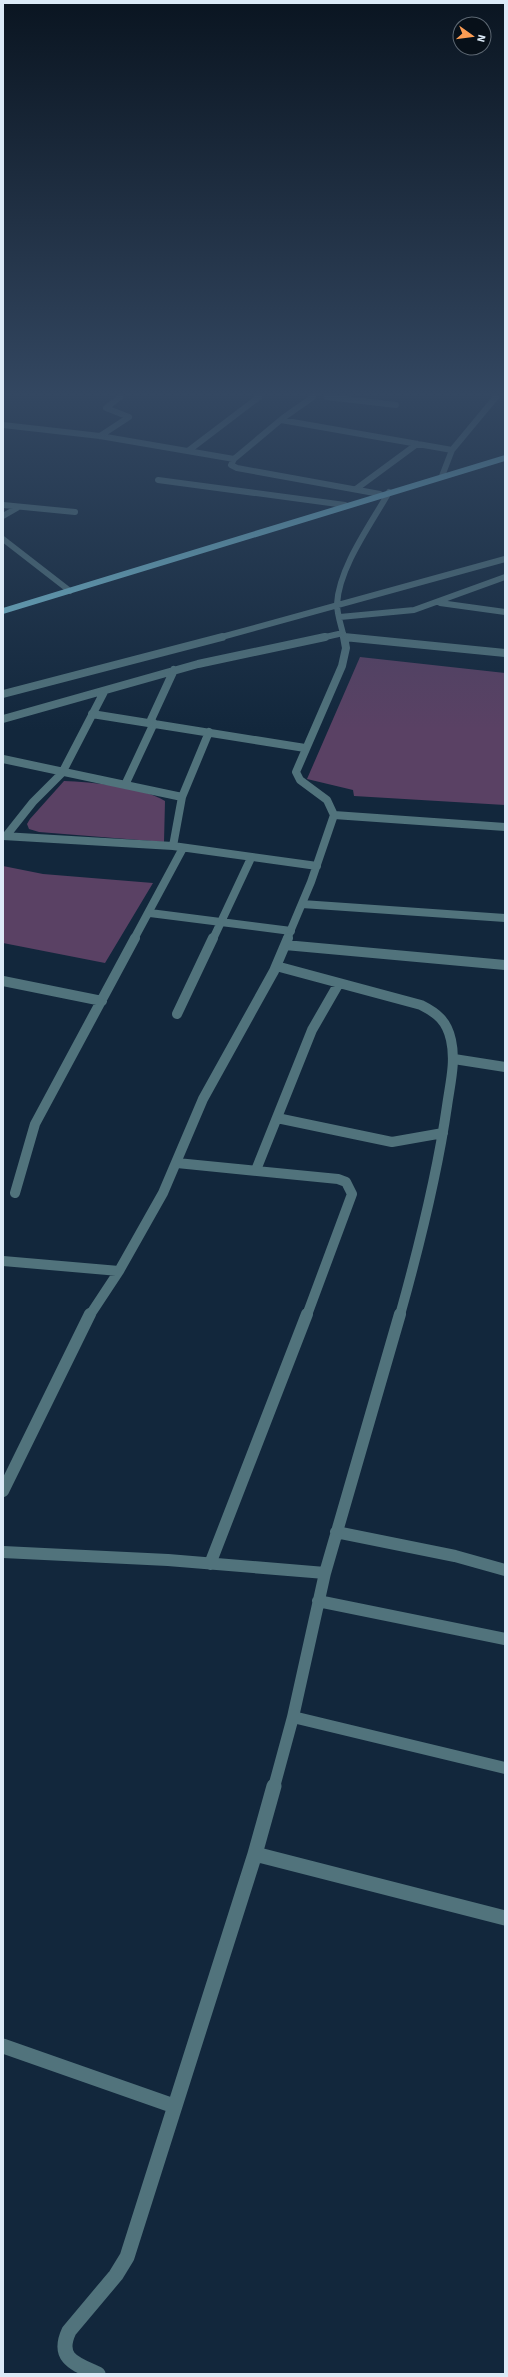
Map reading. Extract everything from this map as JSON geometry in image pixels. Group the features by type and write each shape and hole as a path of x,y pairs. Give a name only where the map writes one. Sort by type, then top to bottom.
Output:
{"main road":[{"path":"3,611 336,508"}],"street":[{"path":"3,516 17,508 75,512"},
{"path":"3,1491 74,1344 97,1302 119,1271 177,1164 203,1099 276,966 302,904 334,815 327,800 300,780 296,772 305,748 342,666 346,648 337,605 347,567 377,508"},
{"path":"3,539 70,591"},
{"path":"3,694 505,559"},
{"path":"340,617 390,614 414,610 437,603 505,577"},
{"path":"437,603 505,612"},
{"path":"3,719 104,692 174,670 344,635 505,653"},
{"path":"125,785 174,670"},
{"path":"5,836 33,802 62,773 104,692"},
{"path":"92,714 152,722 305,748"},
{"path":"173,846 182,797 208,732"},
{"path":"3,759 62,773 182,797"},
{"path":"334,815 505,827"},
{"path":"5,836 173,846 316,866"},
{"path":"15,1193 28,1140 35,1124 150,913 183,848"},
{"path":"178,1014 251,858"},
{"path":"302,904 505,918"},
{"path":"150,913 291,931"},
{"path":"285,945 505,965"},
{"path":"98,2374 68,2358 63,2348 64,2341 69,2331 123,2265 255,1854 293,1717 318,1601 336,1532 411,1276 443,1133 454,1058 451,1039 446,1025 437,1013 421,1005 276,966"},
{"path":"3,981 102,1001"},
{"path":"256,1170 312,1030 339,983"},
{"path":"454,1058 505,1067"},
{"path":"277,1118 392,1142 443,1133"},
{"path":"177,1164 256,1170 338,1179 346,1182 352,1194 302,1328 210,1564"},
{"path":"3,1261 119,1271"},
{"path":"336,1532 455,1556 505,1570"},
{"path":"3,1552 210,1564 325,1573"},
{"path":"318,1601 505,1638"},
{"path":"293,1717 505,1768"},
{"path":"255,1854 505,1918"},
{"path":"3,2046 174,2106"}],"shaded area":[{"path":"360,657 505,673 505,805 354,796 353,790 307,779"},
{"path":"64,781 116,786 144,792 165,801 164,842 39,832 29,829 27,824 30,819"},
{"path":"3,866 43,874 153,883 105,963 3,943"}]}
